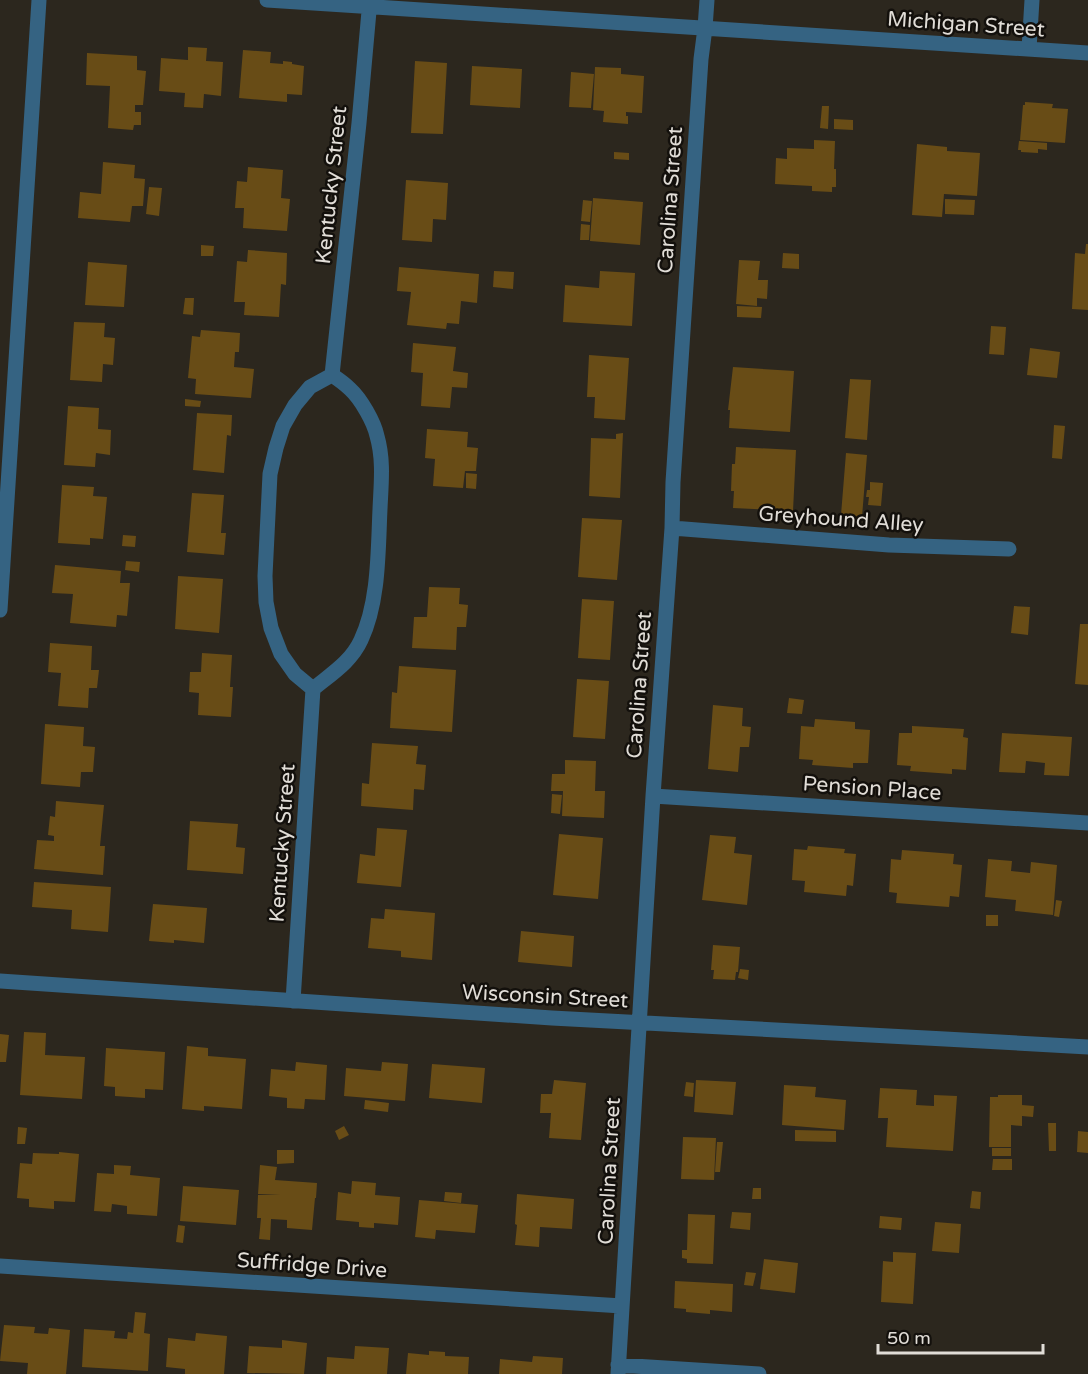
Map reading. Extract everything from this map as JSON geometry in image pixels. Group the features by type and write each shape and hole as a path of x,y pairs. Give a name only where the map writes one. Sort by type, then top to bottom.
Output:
{"street":[{"path":"0,610 39,0"},
{"name":"Michigan Street","path":"267,0 370,4 1088,52"},
{"name":"Carolina Street","path":"618,1370 673,483 700,71 707,0"},
{"path":"1029,49 1032,0"},
{"name":"Kentucky Street","path":"332,375 370,4"},
{"path":"332,375 352,390 377,434 382,459 379,541 373,600 361,641 348,661 313,689 295,674 285,661 271,628 266,602 265,576 270,474 283,426 295,405 310,387 332,375"},
{"name":"Greyhound Alley","path":"672,528 889,545 1009,549"},
{"name":"Kentucky Street","path":"293,1001 313,689"},
{"name":"Pension Place","path":"653,796 1088,823"},
{"name":"Wisconsin Street","path":"0,981 552,1018 1088,1047"},
{"name":"Suffridge Drive","path":"0,1266 622,1306"},
{"path":"618,1370 759,1374"}],"building":[{"path":"188,47 207,48 206,61 223,62 221,96 204,94 203,108 184,107 185,93 159,91 161,58 188,60"},
{"path":"243,50 271,52 270,63 283,64 283,61 304,66 302,95 287,94 287,102 239,98"},
{"path":"87,53 137,56 137,70 146,71 143,105 135,105 135,112 141,112 141,125 134,125 133,130 108,128 110,86 86,85"},
{"path":"415,61 447,63 443,134 411,133"},
{"path":"472,66 522,69 520,108 470,105"},
{"path":"595,67 621,68 621,74 644,76 642,113 626,112 628,124 603,122 604,111 593,110"},
{"path":"571,72 594,74 591,108 569,107"},
{"path":"1025,102 1053,104 1052,108 1068,109 1065,143 1020,140"},
{"path":"822,106 829,106 828,129 820,128"},
{"path":"834,119 853,120 853,130 834,129"},
{"path":"814,140 835,141 836,187 832,187 832,192 812,191 812,186 775,184 776,158 787,159 787,148 814,149"},
{"path":"1019,141 1047,143 1047,150 1038,149 1038,153 1021,152 1018,150"},
{"path":"917,144 947,147 947,151 980,153 977,196 944,194 942,217 912,215"},
{"path":"614,152 629,153 629,160 614,159"},
{"path":"103,162 135,165 134,178 145,179 143,206 132,206 130,222 78,218 80,192 101,194"},
{"path":"248,167 283,170 281,198 290,199 287,231 243,228 244,208 235,208 237,181 247,182"},
{"path":"406,180 448,183 446,220 433,219 432,242 402,240"},
{"path":"149,187 162,188 159,216 146,214"},
{"path":"593,198 643,202 640,245 590,241"},
{"path":"945,199 975,200 974,215 945,214"},
{"path":"583,200 592,201 590,222 581,221"},
{"path":"581,224 590,225 589,240 580,240"},
{"path":"1086,244 1088,244 1088,310 1072,309 1075,253 1085,254"},
{"path":"201,245 214,246 213,256 201,256"},
{"path":"248,250 287,253 286,285 281,284 279,317 244,315 245,302 234,302 237,261 247,262"},
{"path":"783,253 799,254 799,269 782,268"},
{"path":"739,260 760,261 758,280 768,280 767,299 757,298 757,306 736,304"},
{"path":"88,262 127,265 124,307 85,305"},
{"path":"399,267 479,274 477,303 461,301 459,324 447,323 446,329 407,325 411,292 397,291"},
{"path":"494,271 514,272 513,289 493,287"},
{"path":"600,271 635,273 632,326 563,322 565,285 599,288"},
{"path":"185,298 194,298 193,315 183,314"},
{"path":"737,306 762,307 761,318 737,317"},
{"path":"74,322 105,323 104,337 115,338 113,365 103,364 102,382 70,380"},
{"path":"991,326 1006,327 1004,355 989,354"},
{"path":"201,330 240,333 239,352 235,352 234,367 254,369 251,398 195,394 196,379 188,378 192,336 200,337"},
{"path":"413,343 456,347 453,371 468,373 467,388 452,387 450,408 421,406 423,373 411,372"},
{"path":"1030,348 1060,352 1057,378 1027,375"},
{"path":"589,355 629,358 625,420 594,418 595,397 587,397"},
{"path":"733,367 794,371 790,432 729,428 730,410 728,410"},
{"path":"850,379 871,380 867,440 845,438"},
{"path":"185,399 201,401 200,407 185,406"},
{"path":"68,406 99,408 98,429 111,430 110,455 96,453 95,467 64,465"},
{"path":"197,413 232,415 231,436 227,435 224,473 193,470"},
{"path":"1054,425 1065,426 1062,459 1052,458"},
{"path":"427,429 468,432 467,447 478,448 476,471 465,471 463,488 433,486 435,459 425,458"},
{"path":"623,433 620,498 589,496 591,438 616,439 616,434"},
{"path":"736,447 796,450 793,511 733,508 732,464 735,464"},
{"path":"846,453 867,455 862,517 841,515"},
{"path":"466,473 477,474 476,489 466,488"},
{"path":"870,482 883,483 881,506 868,505 869,497 866,497 867,490 870,490"},
{"path":"62,485 94,487 93,496 107,497 103,539 90,538 90,545 58,543"},
{"path":"192,493 224,495 221,533 226,533 224,555 187,552"},
{"path":"582,518 622,520 617,580 578,577"},
{"path":"123,535 136,536 135,547 122,546"},
{"path":"126,561 140,562 139,572 125,570"},
{"path":"55,565 121,571 120,583 130,583 127,616 117,615 116,627 70,623 73,594 52,593"},
{"path":"178,576 223,579 219,633 175,629"},
{"path":"429,587 460,588 459,604 468,605 466,627 457,627 456,650 412,648 414,617 427,617"},
{"path":"582,599 614,601 610,660 578,658"},
{"path":"1014,606 1030,607 1028,635 1011,633"},
{"path":"1080,624 1088,624 1088,685 1075,684"},
{"path":"50,643 92,646 91,670 99,670 97,688 89,688 88,708 58,706 61,673 48,672"},
{"path":"202,653 232,655 231,717 198,715 199,693 189,692 190,672 201,672"},
{"path":"399,666 456,670 452,732 390,728 392,692 397,693"},
{"path":"577,679 609,681 605,739 573,737"},
{"path":"789,698 804,700 802,714 787,713"},
{"path":"713,705 743,708 742,726 751,727 749,747 740,747 738,772 708,769"},
{"path":"815,719 855,722 855,729 870,730 868,763 853,763 853,768 812,765 813,760 799,759 801,726 814,727"},
{"path":"45,724 84,727 83,746 95,747 93,772 81,772 80,787 41,784"},
{"path":"912,726 964,729 963,737 968,738 966,770 952,769 952,774 910,771 911,766 897,765 899,733 912,733"},
{"path":"1002,733 1072,737 1069,776 1044,775 1045,763 1026,761 1025,773 999,772"},
{"path":"372,743 418,746 416,764 426,765 424,790 414,789 413,810 361,806 362,783 369,784"},
{"path":"565,760 596,761 595,791 605,791 604,818 562,816 563,791 551,791 552,774 565,774"},
{"path":"552,794 562,795 560,814 551,813"},
{"path":"56,801 104,805 100,846 105,846 103,875 34,869 37,840 54,841 54,836 48,835 50,816 55,817"},
{"path":"190,821 238,824 236,847 245,848 243,874 187,870"},
{"path":"377,828 407,830 401,887 357,883 360,854 375,856"},
{"path":"559,834 603,838 598,899 553,895"},
{"path":"710,835 736,837 734,853 752,855 747,905 702,900"},
{"path":"808,846 845,849 844,853 856,854 853,886 847,885 846,896 804,892 805,881 792,880 794,849 807,850"},
{"path":"902,850 954,854 953,864 962,865 959,897 950,896 949,907 896,903 897,893 889,892 891,859 901,860"},
{"path":"988,859 1012,861 1011,871 1030,873 1031,862 1057,865 1053,915 1015,911 1016,900 985,897"},
{"path":"34,882 111,887 108,932 71,929 72,910 32,907"},
{"path":"1056,900 1062,901 1059,917 1054,916"},
{"path":"153,904 207,908 204,943 174,940 174,943 149,941"},
{"path":"385,909 435,913 432,960 401,957 401,951 368,948 371,918 384,919"},
{"path":"986,915 998,915 998,926 986,926"},
{"path":"521,931 574,936 572,967 518,962"},
{"path":"713,945 740,947 735,980 713,979 714,970 711,970"},
{"path":"740,969 749,970 748,980 738,978"},
{"path":"24,1032 46,1033 45,1055 85,1057 82,1099 20,1095"},
{"path":"0,1034 9,1035 6,1062 0,1062"},
{"path":"187,1046 208,1048 208,1056 246,1059 242,1109 204,1106 204,1111 182,1109"},
{"path":"106,1048 165,1052 163,1090 145,1089 145,1098 115,1096 115,1087 104,1086"},
{"path":"296,1062 327,1065 325,1100 305,1099 304,1109 287,1108 287,1098 269,1096 271,1069 295,1071"},
{"path":"382,1062 408,1064 405,1101 344,1096 346,1068 381,1071"},
{"path":"432,1064 485,1068 482,1103 429,1098"},
{"path":"554,1080 586,1083 581,1140 549,1138 551,1113 540,1113 541,1094 552,1094"},
{"path":"696,1080 736,1082 733,1115 694,1112"},
{"path":"686,1082 694,1083 693,1097 684,1096"},
{"path":"784,1085 816,1087 815,1097 846,1100 844,1130 782,1125"},
{"path":"880,1088 917,1090 916,1105 934,1106 934,1095 957,1096 953,1151 886,1147 888,1118 878,1118"},
{"path":"998,1095 1022,1095 1022,1105 1034,1106 1033,1117 1022,1116 1022,1126 1011,1125 1011,1147 989,1147 990,1097 998,1097"},
{"path":"365,1100 389,1103 388,1112 364,1109"},
{"path":"1048,1123 1056,1123 1056,1151 1049,1151"},
{"path":"344,1126 349,1135 339,1140 335,1131"},
{"path":"18,1127 27,1128 25,1144 17,1144"},
{"path":"795,1130 836,1131 836,1142 795,1141"},
{"path":"1078,1131 1088,1132 1088,1153 1077,1152"},
{"path":"683,1137 716,1138 714,1180 681,1179"},
{"path":"717,1142 723,1142 720,1172 715,1172"},
{"path":"992,1148 1011,1148 1011,1156 992,1156"},
{"path":"277,1150 294,1150 294,1163 277,1164"},
{"path":"59,1152 79,1154 75,1202 54,1201 54,1209 29,1207 29,1199 17,1198 20,1163 32,1164 33,1153 59,1154"},
{"path":"993,1159 1012,1159 1012,1170 992,1170"},
{"path":"114,1165 131,1166 130,1175 160,1178 157,1216 127,1214 127,1206 112,1204 111,1212 94,1211 97,1173 114,1174"},
{"path":"260,1165 277,1167 275,1180 317,1183 312,1230 287,1228 287,1220 271,1219 270,1240 259,1239 261,1218 257,1218 258,1195 280,1195 258,1194"},
{"path":"352,1181 376,1183 375,1195 400,1197 398,1225 374,1223 374,1228 359,1227 359,1222 336,1220 338,1192 351,1194"},
{"path":"183,1186 239,1190 236,1225 180,1221"},
{"path":"753,1188 761,1188 761,1199 752,1199"},
{"path":"972,1191 981,1192 980,1209 970,1208"},
{"path":"445,1192 462,1193 461,1203 444,1201"},
{"path":"517,1194 574,1199 572,1229 540,1227 539,1247 515,1245"},
{"path":"419,1200 478,1205 475,1233 436,1230 435,1239 415,1237"},
{"path":"732,1212 751,1213 750,1230 730,1228"},
{"path":"688,1214 715,1215 713,1264 687,1263 687,1259 682,1258 682,1250 687,1250"},
{"path":"880,1216 902,1218 901,1230 879,1228"},
{"path":"935,1222 961,1224 959,1253 932,1251"},
{"path":"178,1225 185,1226 183,1243 176,1242"},
{"path":"893,1252 916,1253 913,1304 881,1302 883,1261 893,1262"},
{"path":"764,1259 798,1263 795,1293 760,1289"},
{"path":"746,1272 756,1273 753,1286 744,1285"},
{"path":"675,1281 733,1284 732,1312 710,1310 710,1314 686,1312 686,1309 674,1308"},
{"path":"135,1312 146,1313 144,1333 150,1334 148,1371 82,1367 84,1329 115,1331 114,1338 127,1339 128,1332 133,1333"},
{"path":"4,1325 35,1327 34,1333 48,1334 49,1328 70,1330 66,1374 27,1374 28,1363 0,1361"},
{"path":"196,1333 227,1336 224,1374 185,1374 185,1369 166,1367 168,1338 195,1341"},
{"path":"282,1340 307,1343 304,1374 247,1373 249,1346 282,1348"},
{"path":"355,1346 389,1348 387,1374 326,1374 327,1357 354,1359"},
{"path":"429,1351 445,1352 445,1356 469,1357 468,1374 406,1374 408,1353 429,1355"},
{"path":"533,1356 563,1358 562,1374 499,1374 500,1359 532,1362"}]}
